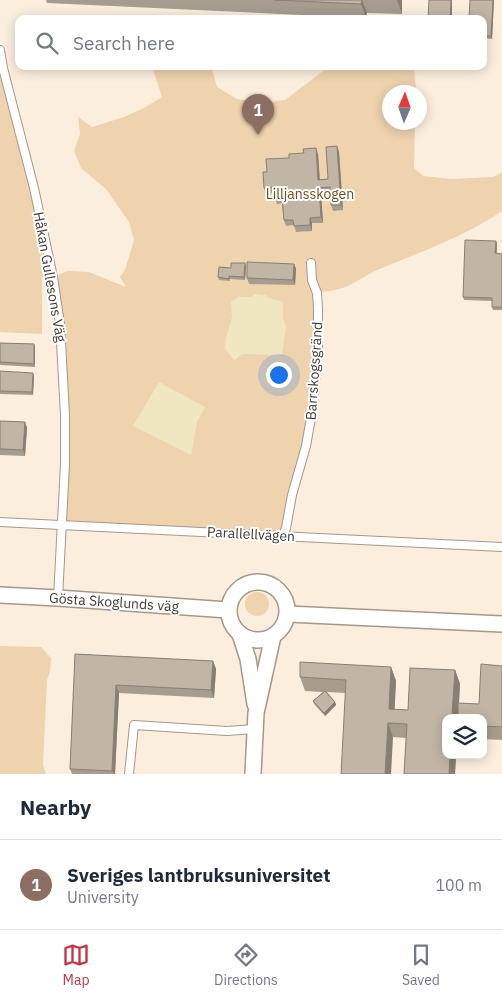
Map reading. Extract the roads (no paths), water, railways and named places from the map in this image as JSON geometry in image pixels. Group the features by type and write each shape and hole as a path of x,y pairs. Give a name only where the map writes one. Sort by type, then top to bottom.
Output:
{"street":[{"path":"254,581 265,582 277,588 288,606 288,614 282,628 273,636 258,640 248,638 235,629 228,610 231,598 237,590 243,585 254,581"},
{"name":"Gösta Skoglunds väg","path":"0,595 228,610"},
{"path":"288,614 502,624"},
{"path":"240,634 248,659 256,713"},
{"path":"253,774 256,713 273,636"}],"lane":[{"name":"Håkan Gullesons Väg","path":"0,50 34,188 53,277 60,324 65,415 65,464 58,598"},
{"name":"Barrskogsgränd","path":"283,536 306,446 313,407 318,346 318,308 317,293 312,280 311,263"},
{"name":"Parallellvägen","path":"0,522 502,547"},
{"path":"129,774 134,725 227,731 255,729"}],"place":[{"name":"Sveriges lantbruksuniversitet","path":"258,135"}],"park label":[{"name":"Lilljansskogen","path":"310,194"}]}
